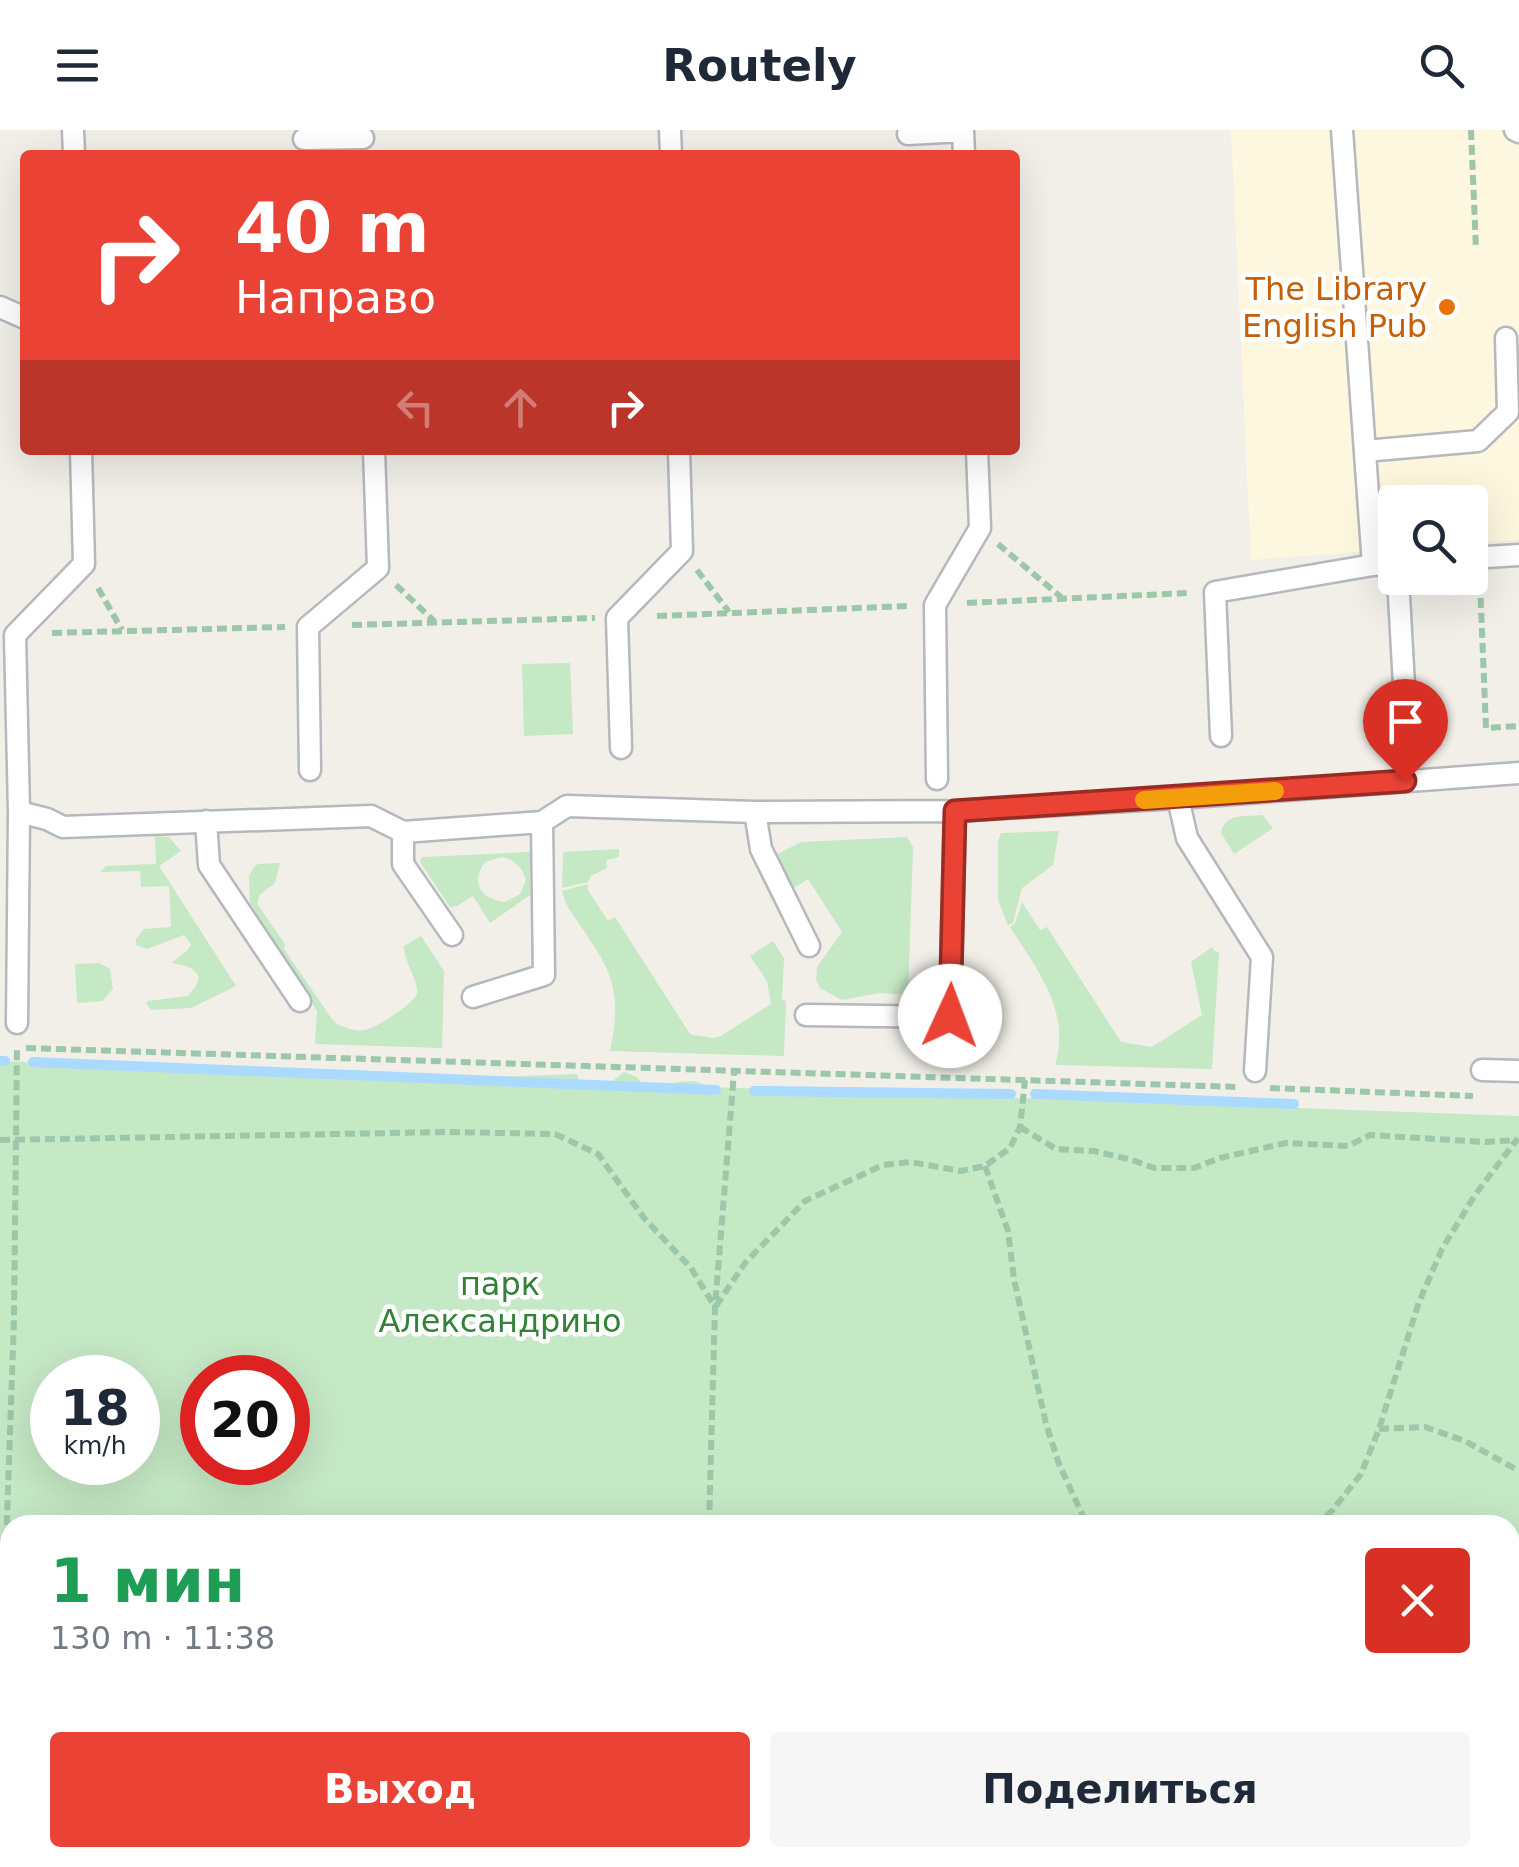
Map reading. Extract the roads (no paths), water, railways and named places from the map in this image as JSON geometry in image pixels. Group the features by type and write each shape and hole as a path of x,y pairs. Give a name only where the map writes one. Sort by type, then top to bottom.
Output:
{"lane":[{"path":"908,134 963,130"},
{"path":"1342,130 1373,565"},
{"path":"304,139 363,141"},
{"path":"1365,451 1478,441 1508,412 1506,338"},
{"path":"18,1023 15,635 84,564 81,455"},
{"path":"310,770 308,627 378,568 374,455"},
{"path":"621,748 617,618 682,551 680,455"},
{"path":"936,780 935,605 980,528 976,455"},
{"path":"1488,562 1519,555"},
{"path":"1221,736 1215,592 1378,565"},
{"path":"1399,595 1404,684"},
{"path":"19,812 63,827 372,816 402,832 542,822 567,806 755,812 955,811 1519,772"},
{"path":"1178,798 1187,838 1262,957 1253,1082"},
{"path":"806,1015 950,1016 955,811"},
{"path":"755,812 761,850 809,946"},
{"path":"206,821 209,865 300,1001"},
{"path":"473,997 544,975 542,822"},
{"path":"402,832 403,864 452,935"},
{"path":"1482,1070 1519,1070"}],"waterway":[{"path":"0,1061 5,1061"},
{"path":"33,1062 716,1090"},
{"path":"754,1091 1011,1094"},
{"path":"1035,1094 1294,1104"}],"place":[{"name":"The Library English Pub","path":"1447,307"}],"park label":[{"name":"парк Александрино","path":"500,1302"}]}
